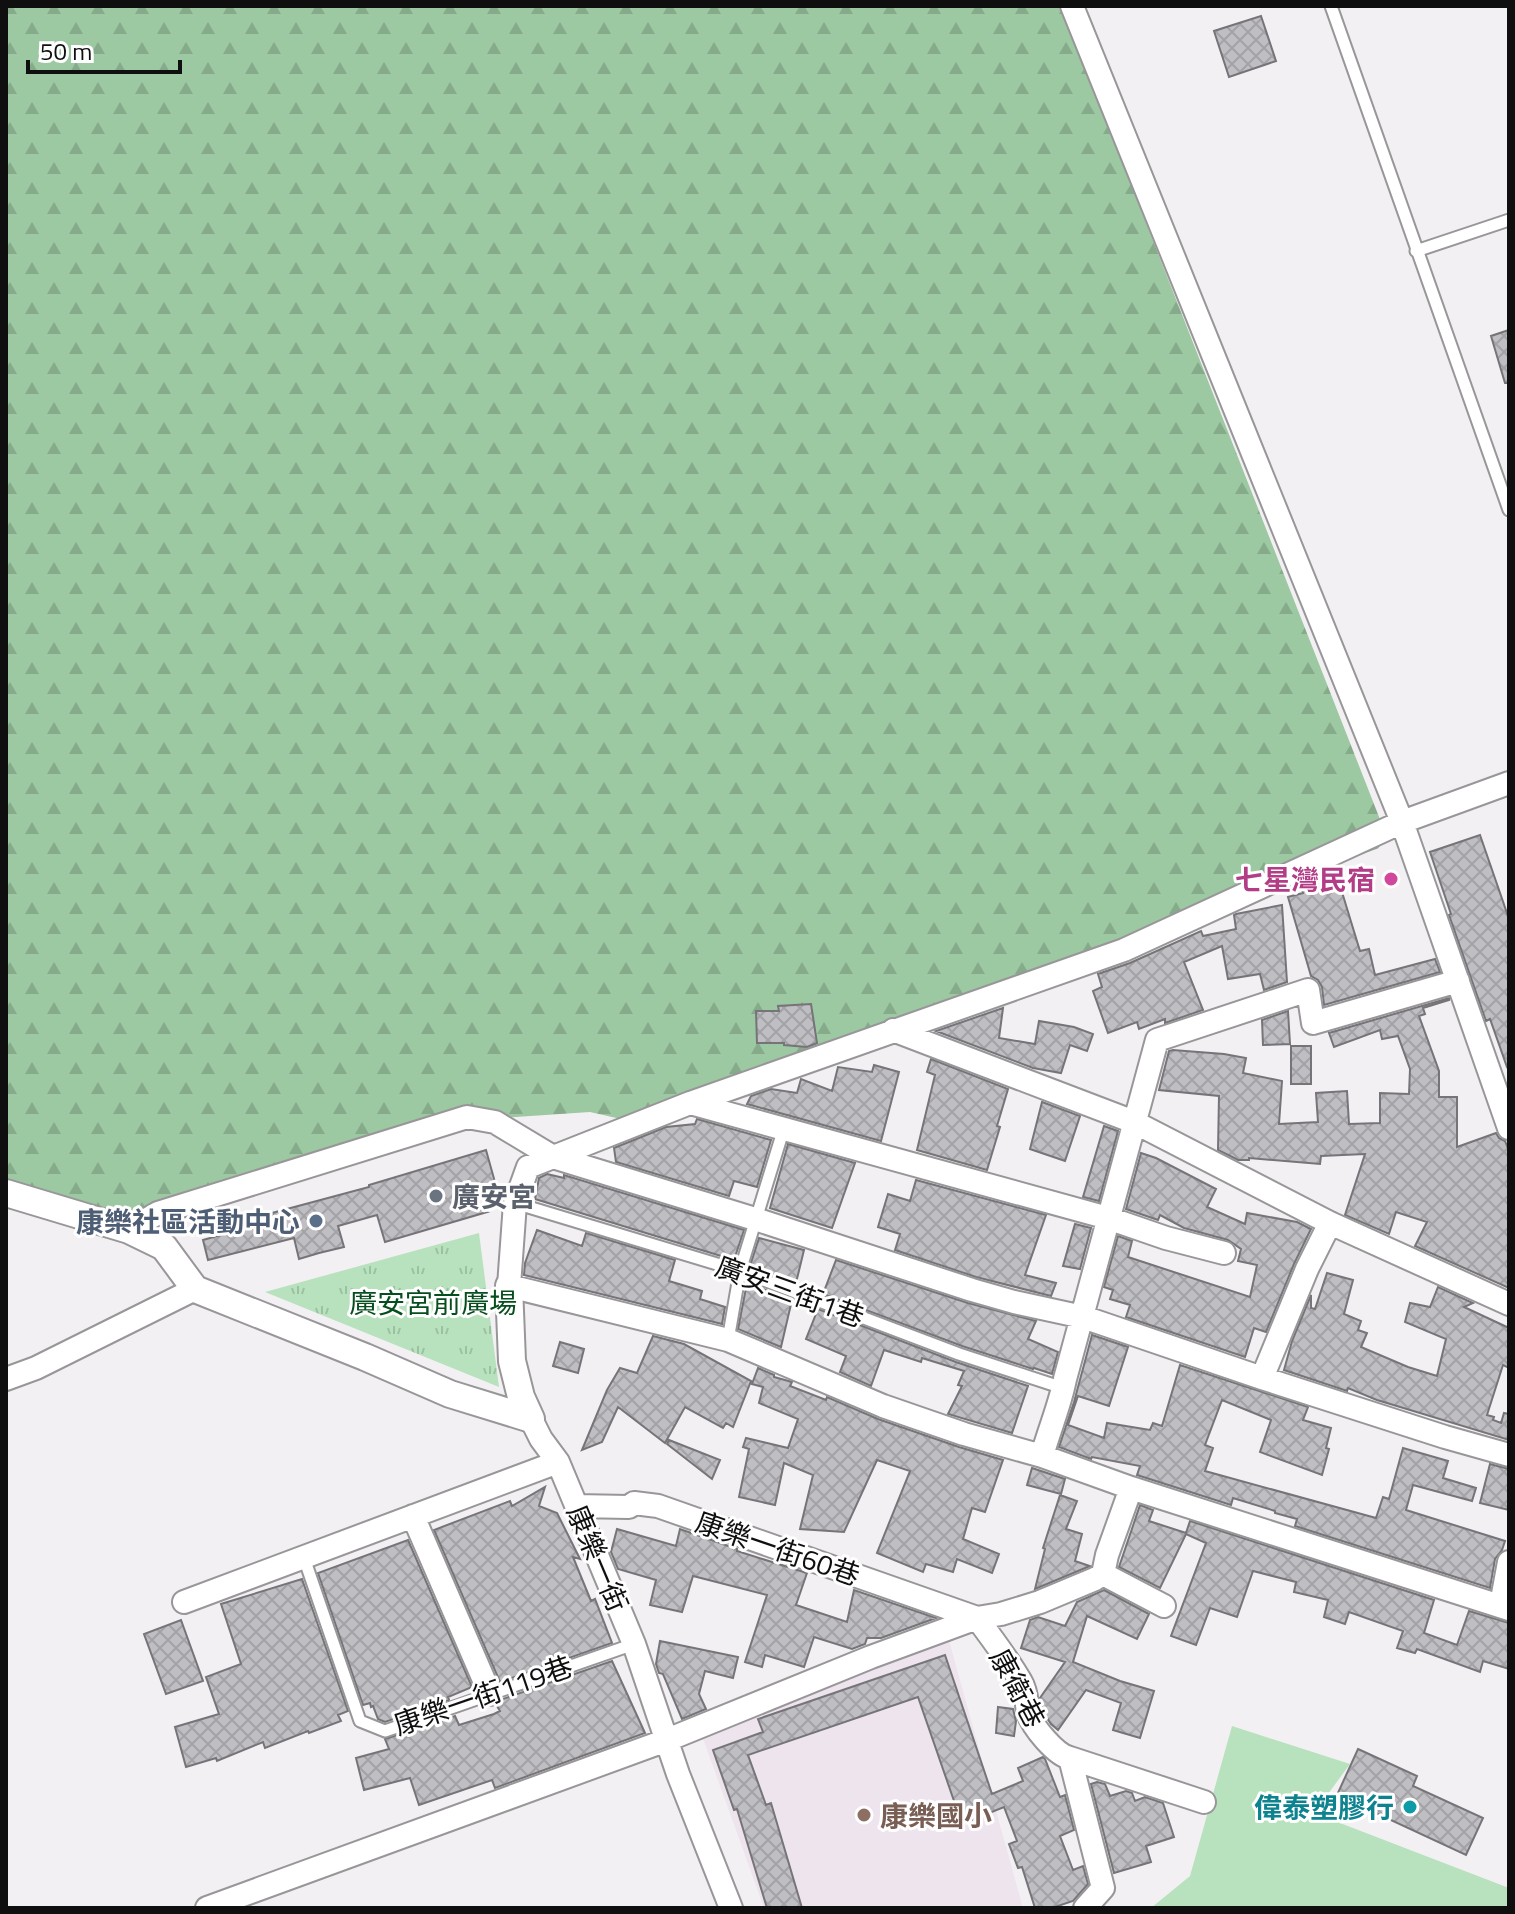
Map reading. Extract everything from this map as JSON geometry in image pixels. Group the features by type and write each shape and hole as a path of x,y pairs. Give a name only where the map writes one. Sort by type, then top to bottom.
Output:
{"street":[{"path":"1072,6 1402,822 1509,1128"},
{"name":"康樂一街","path":"731,1908 678,1774 634,1644 558,1462 541,1439 521,1397 512,1361 509,1286 515,1203 528,1167 690,1103 1124,950 1402,822 1509,783"},
{"path":"1042,1456 1062,1395 1157,1040 1308,990 1313,1023 1458,981"},
{"path":"893,1030 1134,1122 1330,1223 1509,1304"},
{"path":"690,1103 1224,1253"},
{"path":"129,1230 158,1213 467,1117 495,1122 553,1157 972,1290 1083,1317 1262,1378 1509,1455"},
{"path":"6,1193 129,1230 164,1247 195,1289 450,1394 531,1419"},
{"path":"1262,1378 1307,1269 1330,1223"},
{"path":"509,1286 728,1340 883,1406 964,1434 1042,1456 1131,1488 1505,1607 1509,1562"},
{"path":"6,1379 36,1368 195,1289"},
{"path":"184,1602 558,1462"},
{"path":"207,1908 667,1740 871,1657 977,1618 1040,1602 1095,1579 1103,1574 1131,1488"},
{"name":"康樂一街60巷","path":"576,1506 629,1507 634,1503 658,1506 977,1618"},
{"path":"413,1516 490,1694"},
{"path":"1103,1574 1164,1606"},
{"name":"康衛巷","path":"977,1618 1025,1689 1033,1724 1062,1756 1070,1758"},
{"path":"1070,1758 1204,1802"},
{"path":"1070,1758 1103,1888 1085,1908"}],"lane":[{"path":"1331,6 1509,510"},
{"path":"1416,251 1509,220"},
{"path":"728,1340 740,1271 784,1128"},
{"name":"廣安三街1巷","path":"515,1203 740,1271 959,1354 1063,1388"},
{"name":"康樂一街119巷","path":"304,1558 360,1721 385,1731 634,1644"}],"shaded area":[{"name":"康樂國小","path":"947,1633 1023,1908 764,1908 697,1722"}],"green space":[{"path":"6,6 1061,6 1383,827 1379,848 634,1122 590,1112 472,1120 136,1229 6,1200"},
{"name":"廣安宮前廣場","path":"479,1233 499,1387 265,1292"},
{"path":"1232,1726 1350,1764 1314,1813 1509,1888 1509,1908 1151,1908 1190,1876"}],"building":[{"path":"1261,16 1276,61 1229,77 1214,31"},
{"path":"1509,330 1509,383 1505,383 1491,336"},
{"path":"1480,835 1509,919 1507,1067 1490,1019 1486,1021 1430,852"},
{"path":"1338,879 1360,951 1369,949 1375,975 1435,959 1440,972 1324,1005 1322,987 1311,976 1288,897 1303,893 1302,889"},
{"path":"1282,905 1287,982 1264,990 1260,974 1228,979 1222,946 1184,962 1203,1010 1139,1029 1137,1022 1108,1033 1093,991 1102,987 1098,974 1201,931 1203,936 1236,929 1236,914"},
{"path":"1449,998 1423,1008 1425,1014 1419,1016 1439,1071 1439,1097 1457,1097 1457,1147 1496,1133 1505,1141 1509,1151 1509,1288 1415,1246 1427,1222 1396,1212 1389,1234 1345,1215 1365,1154 1321,1156 1320,1164 1249,1158 1238,1160 1218,1150 1219,1096 1159,1090 1169,1051 1224,1054 1246,1058 1243,1073 1282,1081 1279,1124 1318,1122 1316,1093 1347,1091 1349,1124 1380,1123 1380,1093 1409,1094 1410,1069 1398,1036 1382,1039 1380,1030 1334,1047 1329,1033"},
{"path":"811,1004 817,1043 807,1047 757,1043 756,1011 779,1011 778,1006"},
{"path":"1003,1008 999,1038 1035,1044 1039,1021 1093,1034 1087,1051 1070,1045 1061,1073 1033,1068 936,1031"},
{"path":"1288,1011 1290,1044 1263,1045 1262,1020"},
{"path":"1291,1046 1311,1046 1311,1084 1291,1084"},
{"path":"931,1059 1008,1089 987,1170 917,1150 935,1075 927,1072"},
{"path":"874,1065 899,1072 881,1141 747,1104 751,1096 771,1089 797,1093 801,1079 832,1091 838,1067 872,1072"},
{"path":"1042,1102 1080,1116 1065,1161 1030,1149"},
{"path":"697,1119 771,1140 757,1187 734,1181 729,1196 616,1162 614,1148 666,1127 695,1124"},
{"path":"1104,1126 1118,1131 1099,1201 1083,1197"},
{"path":"788,1144 855,1163 832,1228 770,1208"},
{"path":"486,1150 498,1193 469,1185 464,1203 487,1212 385,1242 377,1215 338,1226 344,1247 299,1259 294,1238 208,1260 203,1240 274,1220 272,1213 369,1187"},
{"path":"1141,1153 1216,1189 1207,1207 1245,1224 1247,1213 1297,1222 1311,1229 1266,1332 1254,1328 1245,1357 1126,1317 1130,1305 1110,1299 1113,1290 1104,1287 1118,1236 1132,1241 1128,1257 1250,1297 1257,1265 1238,1261 1241,1249 1228,1240 1184,1228 1160,1215 1158,1220 1126,1209"},
{"path":"547,1174 564,1178 564,1175 744,1230 734,1260 535,1199 539,1178"},
{"path":"916,1180 1046,1215 1025,1275 1056,1283 1051,1296 976,1277 895,1250 900,1234 878,1227 888,1194 910,1201"},
{"path":"1075,1224 1091,1228 1080,1269 1063,1266"},
{"path":"537,1230 582,1246 586,1233 675,1260 669,1281 702,1291 700,1299 725,1307 722,1324 524,1275"},
{"path":"759,1238 804,1250 796,1283 750,1266"},
{"path":"836,1260 968,1303 1036,1321 1028,1339 1058,1352 1052,1374 962,1346 823,1294"},
{"path":"1327,1273 1353,1280 1344,1314 1361,1321 1358,1330 1367,1333 1361,1347 1437,1376 1446,1339 1405,1322 1410,1303 1430,1307 1438,1287 1473,1303 1464,1307 1509,1328 1509,1368 1503,1365 1487,1415 1501,1423 1504,1413 1509,1414 1509,1440 1284,1370 1311,1295 1311,1308 1315,1309"},
{"path":"747,1283 792,1300 781,1347 738,1329"},
{"path":"818,1309 1028,1386 1012,1433 948,1414 962,1386 958,1385 964,1371 884,1350 871,1386 840,1372 846,1356 806,1339"},
{"path":"1092,1335 1128,1347 1109,1406 1078,1396 1068,1425 1104,1438 1107,1423 1150,1430 1153,1423 1162,1426 1180,1365 1308,1407 1303,1420 1331,1428 1322,1475 1260,1452 1271,1420 1222,1400 1205,1445 1213,1448 1205,1471 1376,1518 1383,1497 1389,1499 1403,1448 1448,1461 1443,1478 1476,1488 1472,1501 1413,1485 1406,1510 1505,1541 1495,1559 1490,1588 1295,1526 1297,1519 1275,1511 1233,1498 1231,1505 1137,1475 1140,1466 1091,1459 1059,1447"},
{"path":"653,1336 684,1344 751,1381 733,1427 726,1423 723,1428 685,1407 665,1443 618,1407 602,1442 582,1450 607,1390 620,1368 637,1373"},
{"path":"560,1342 584,1349 578,1373 553,1366"},
{"path":"758,1368 792,1382 790,1386 826,1400 827,1397 878,1419 1003,1460 985,1512 972,1508 963,1539 999,1554 992,1573 957,1559 953,1572 926,1564 923,1572 877,1553 910,1471 877,1460 844,1532 800,1529 813,1475 784,1463 775,1505 739,1497 749,1449 743,1447 746,1438 788,1448 798,1419 759,1403 763,1387 752,1384"},
{"path":"669,1440 720,1460 712,1479 667,1444"},
{"path":"1490,1464 1509,1469 1509,1510 1480,1503"},
{"path":"1032,1468 1065,1479 1061,1494 1027,1485"},
{"path":"545,1487 539,1506 557,1513 580,1559 573,1557 591,1601 595,1599 612,1643 500,1682 434,1530 510,1501 512,1506"},
{"path":"1060,1495 1077,1501 1066,1529 1082,1534 1075,1561 1090,1566 1035,1589 1043,1548"},
{"path":"1140,1505 1153,1510 1149,1521 1186,1533 1190,1521 1434,1600 1424,1633 1457,1645 1469,1611 1509,1623 1509,1669 1483,1661 1480,1672 1417,1649 1415,1653 1397,1648 1403,1631 1349,1612 1345,1624 1324,1617 1328,1600 1294,1592 1296,1582 1253,1571 1237,1617 1210,1608 1196,1645 1171,1636 1206,1543 1186,1534 1160,1588 1119,1567"},
{"path":"617,1529 676,1546 680,1529 807,1573 796,1605 847,1622 854,1590 936,1618 881,1638 867,1638 865,1644 852,1649 814,1637 804,1667 765,1655 762,1667 745,1662 767,1595 693,1576 682,1612 650,1605 656,1580 618,1569 611,1552"},
{"path":"408,1540 472,1687 448,1697 449,1700 385,1722 378,1719 370,1703 363,1705 318,1573"},
{"path":"302,1579 348,1711 338,1715 341,1721 309,1733 265,1748 263,1742 217,1761 216,1758 186,1767 175,1727 219,1714 206,1677 241,1664 221,1604"},
{"path":"1104,1590 1149,1614 1137,1639 1087,1616 1073,1662 1154,1691 1140,1738 1113,1730 1121,1703 1086,1690 1058,1730 1043,1712 1040,1698 1065,1662 1021,1648 1030,1620 1038,1617 1065,1626 1077,1602"},
{"path":"181,1620 203,1681 166,1694 144,1634"},
{"path":"660,1641 738,1657 733,1678 705,1671 699,1694 706,1709 682,1719 656,1664"},
{"path":"945,1655 992,1794 1023,1781 1018,1768 1043,1757 1060,1797 1065,1795 1074,1830 1060,1836 1073,1870 1083,1866 1088,1884 1073,1901 1052,1908 1035,1908 1022,1867 1018,1868 1009,1844 1017,1841 1004,1807 962,1824 918,1697 748,1755 766,1805 771,1803 802,1908 767,1908 737,1809 734,1810 713,1750 763,1732 758,1719"},
{"path":"612,1661 645,1733 495,1788 492,1780 419,1805 410,1778 364,1790 356,1758 389,1749 385,1739 455,1716 459,1725 494,1714 500,1711 497,1706 503,1699"},
{"path":"998,1707 1013,1709 1016,1721 1014,1736 996,1733"},
{"name":"偉泰塑膠行","path":"1358,1749 1417,1776 1413,1786 1483,1818 1466,1855 1337,1795"},
{"path":"1091,1784 1105,1784 1110,1796 1126,1791 1132,1793 1135,1801 1145,1797 1163,1803 1174,1837 1146,1846 1151,1862 1114,1873"}],"place":[{"name":"七星灣民宿","path":"1391,879"},
{"name":"廣安宮","path":"436,1196"},
{"name":"康樂社區活動中心","path":"316,1221"},
{"name":"偉泰塑膠行","path":"1410,1807"},
{"name":"康樂國小","path":"864,1815"}]}
